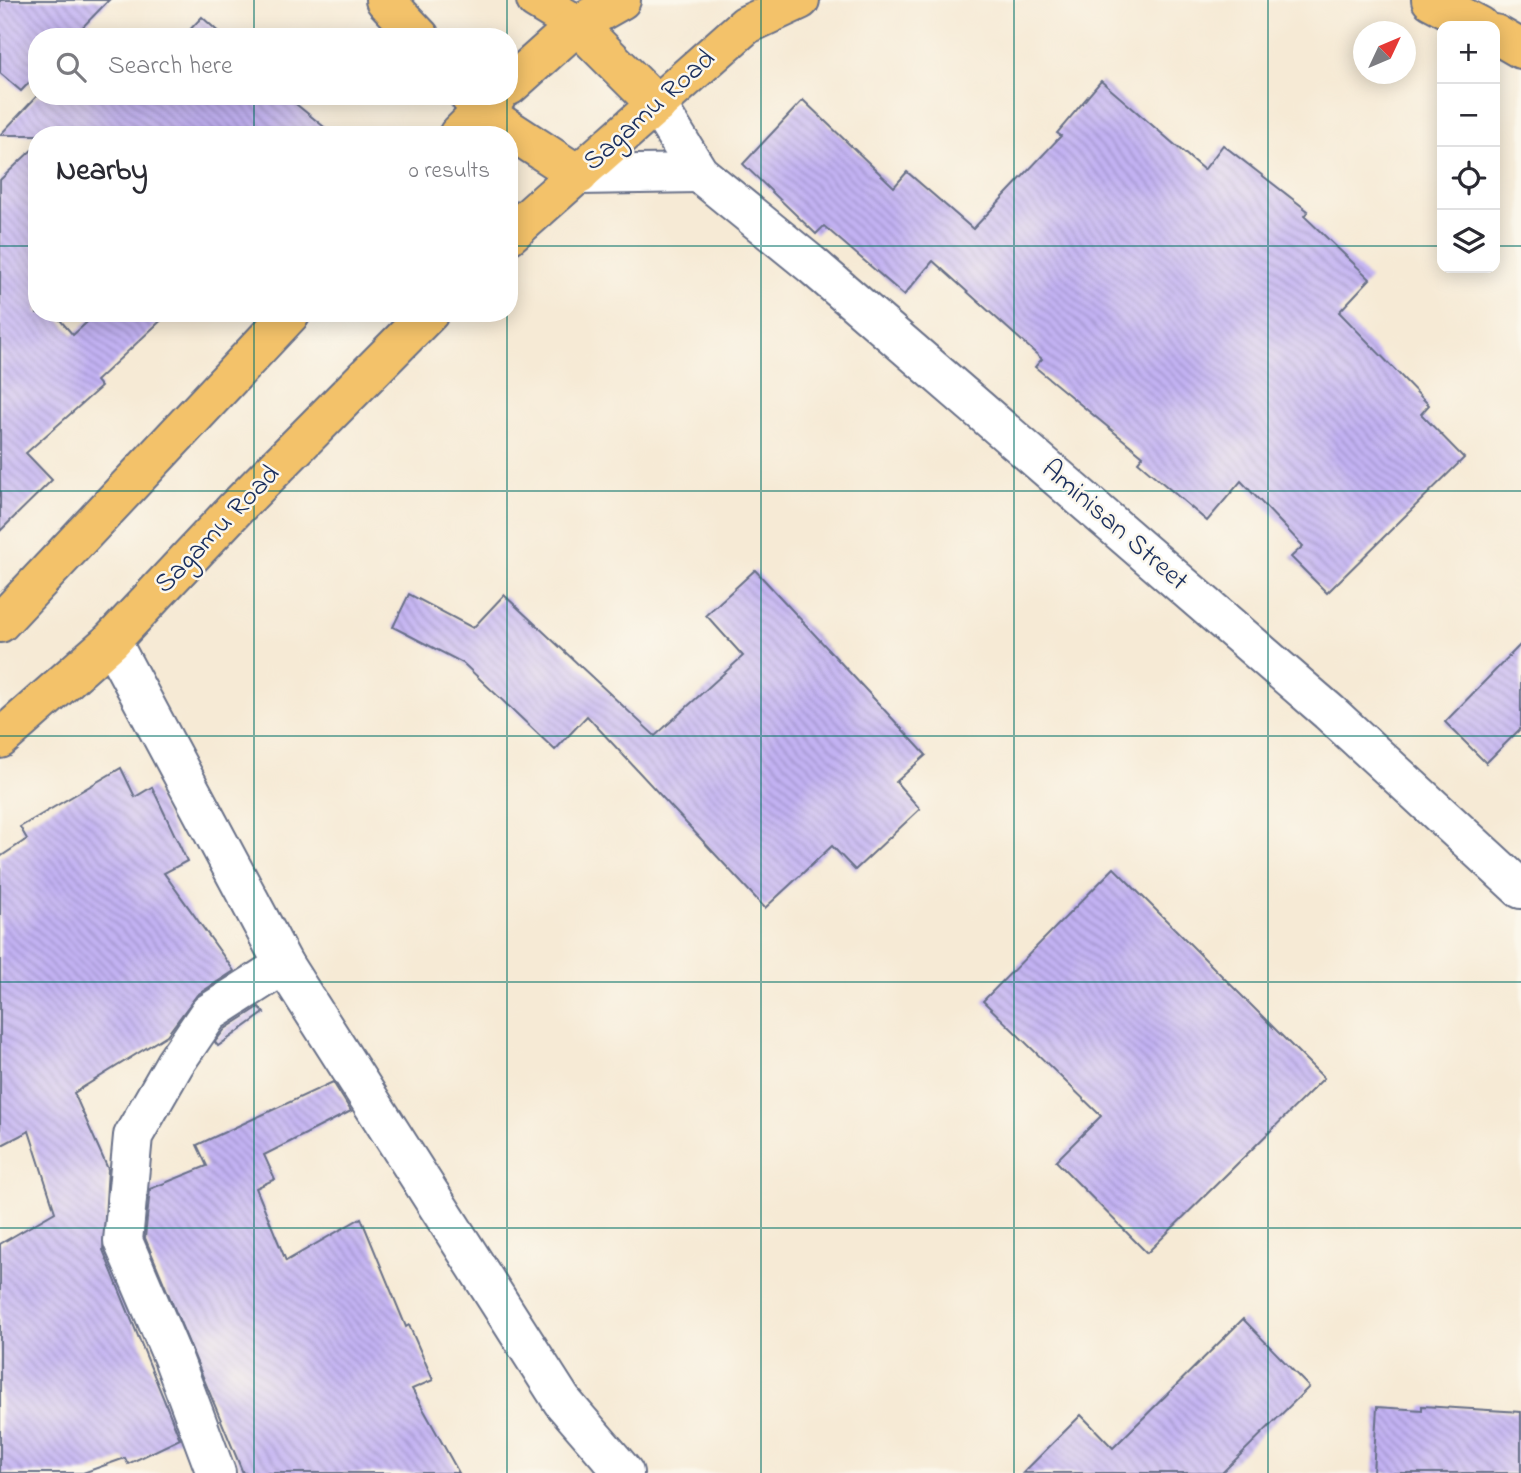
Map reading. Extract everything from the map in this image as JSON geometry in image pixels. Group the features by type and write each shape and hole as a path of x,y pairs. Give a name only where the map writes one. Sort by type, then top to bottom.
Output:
{"main road":[{"path":"385,0 411,28"},
{"path":"536,0 577,25 657,105"},
{"path":"518,78 577,25 621,0"},
{"name":"Sagamu Road","path":"518,227 746,25 800,0"},
{"path":"1431,0 1471,21"},
{"path":"1500,37 1521,48"},
{"path":"476,110 501,126"},
{"path":"518,137 579,175"},
{"path":"0,623 283,322"},
{"name":"Sagamu Road","path":"0,739 111,642 235,509 420,322"}],"street":[{"name":"Aminisan Street","path":"657,105 699,173 811,265 1329,712 1521,889"},
{"path":"579,175 699,173"},
{"path":"111,642 284,965 562,1401 624,1473"},
{"path":"216,1473 173,1358 123,1241 133,1136 175,1063 209,1013 284,965"}],"building":[{"path":"0,0 109,0 82,28 28,28 28,84 21,91 0,73"},
{"path":"202,17 214,28 192,28"},
{"path":"1101,81 1204,170 1223,145 1308,211 1304,216 1370,279 1339,312 1429,405 1421,414 1464,458 1327,593 1291,557 1303,546 1241,481 1207,521 1138,462 1143,456 1035,367 1042,359 933,261 904,295 824,226 816,234 743,164 803,100 894,187 907,172 973,229 1061,136 1057,133"},
{"path":"28,105 297,105 323,126 28,126 28,135 0,135"},
{"path":"28,154 28,322 62,322 73,335 87,322 159,322 96,381 101,387 26,453 52,480 0,531 0,180"},
{"path":"755,570 926,755 896,782 920,809 855,870 832,846 765,908 587,716 555,750 463,663 393,627 409,594 473,628 504,595 655,736 743,656 706,615"},
{"path":"1521,644 1521,728 1486,763 1445,722"},
{"path":"121,768 135,797 152,787 187,861 164,873 234,971 197,995 167,1035 74,1093 108,1169 103,1250 180,1439 128,1464 125,1458 83,1473 0,1473 0,1244 55,1212 29,1131 0,1146 0,857 27,839 20,827"},
{"path":"1114,868 1324,1078 1147,1253 1056,1161 1101,1116 983,1001"},
{"path":"259,1007 264,1013 218,1046 215,1042 225,1029"},
{"path":"333,1082 351,1111 264,1155 275,1179 256,1188 286,1261 361,1218 406,1327 409,1325 433,1380 412,1389 459,1473 243,1473 145,1238 150,1189 207,1166 197,1145"},
{"path":"1243,1319 1309,1387 1222,1473 1023,1473 1081,1415 1113,1448"},
{"path":"1422,1406 1521,1412 1521,1473 1373,1473 1377,1407 1422,1410"}]}
